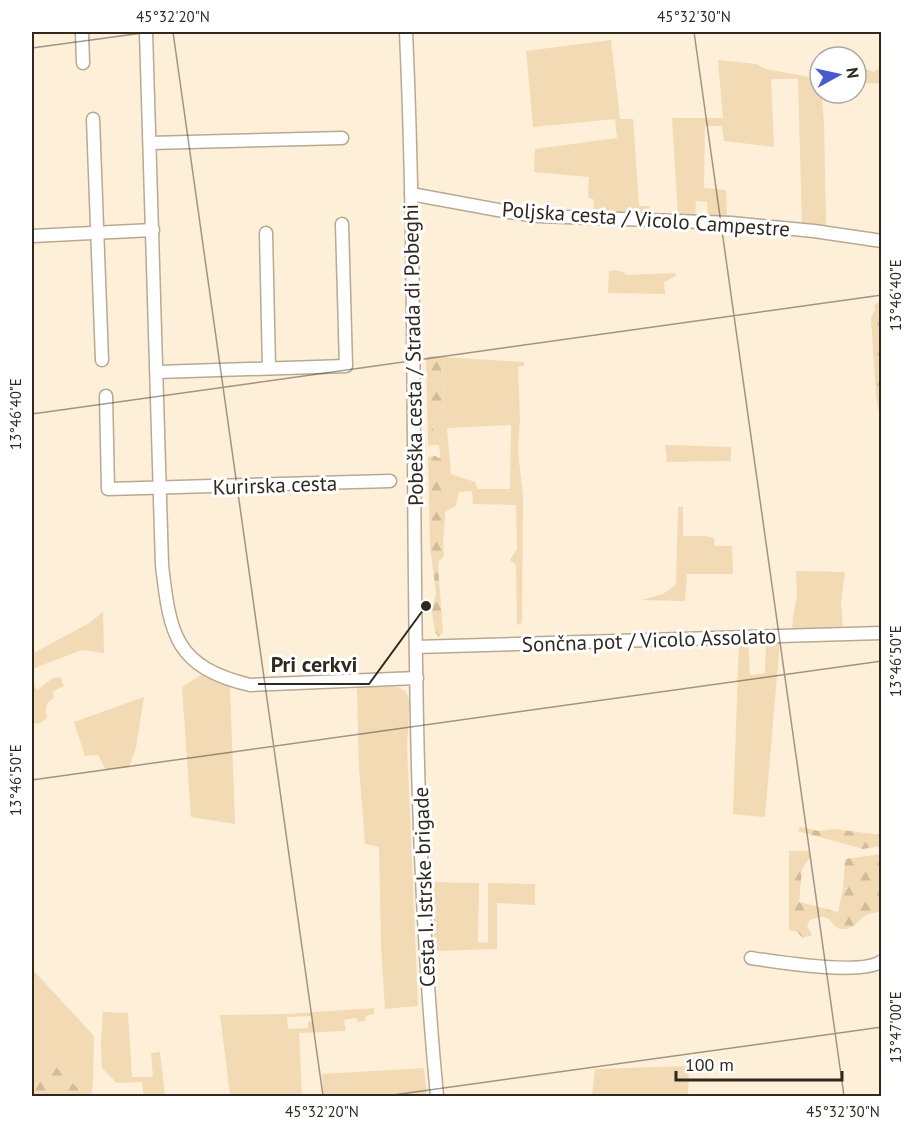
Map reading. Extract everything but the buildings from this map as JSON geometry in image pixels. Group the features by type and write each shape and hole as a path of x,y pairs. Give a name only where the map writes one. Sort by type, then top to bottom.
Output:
{"street":[{"path":"82,32 83,63"},
{"path":"146,32 162,565 166,605 172,630 187,653 203,667 225,679 250,685 417,678"},
{"name":"Pobeška cesta / Strada di Pobeghi","path":"406,32 411,194 417,678"},
{"path":"93,119 102,360"},
{"path":"150,143 342,138"},
{"name":"Poljska cesta / Vicolo Campestre","path":"411,194 539,216 731,223 814,231 882,241"},
{"path":"157,372 346,366 342,224"},
{"path":"32,236 153,230"},
{"path":"266,233 269,368"},
{"name":"Kurirska cesta","path":"106,396 108,489 390,481"},
{"name":"Sončna pot / Vicolo Assolato","path":"416,646 882,633"},
{"name":"Cesta I. Istrske brigade","path":"417,678 422,896 437,1096"},
{"path":"751,958 793,964 856,968 877,965 882,961"}],"green space":[{"path":"611,40 620,119 633,119 639,206 650,206 648,215 593,214 594,200 588,197 589,177 534,172 535,149 617,138 615,119 533,127 526,51"},
{"path":"718,60 756,64 766,69 808,77 808,105 822,105 826,229 802,226 798,79 771,79 774,147 724,141 722,126 705,126 704,188 726,190 727,218 708,218 707,202 696,201 695,218 678,216 672,118 723,118"},
{"path":"881,67 881,83 868,83 868,70 874,72"},
{"path":"615,270 626,275 676,273 676,276 664,282 665,294 608,293 609,271"},
{"path":"881,283 879,319 882,333 881,424 876,396 871,318 875,310 874,306 879,301"},
{"path":"426,357 442,357 444,405 441,410 433,414 433,445 428,446"},
{"path":"442,357 524,362 524,366 518,367 520,420 518,450 523,498 522,623 517,625 516,565 510,560 517,549 516,505 473,504 472,491 459,492 456,506 445,512 439,445 433,445 433,413 441,410 444,405","holes":["511,425 510,489 478,489 475,482 451,474 447,428"]},
{"path":"665,445 731,447 731,461 667,462"},
{"path":"435,456 441,459 445,505 444,556 438,566 443,632 439,637 435,632 432,611 436,593 430,545 428,457"},
{"path":"678,507 683,507 683,536 705,536 714,538 715,546 732,546 733,574 687,574 685,601 642,600 663,594 676,585"},
{"path":"796,571 845,572 841,603 843,630 792,632 797,596"},
{"path":"103,612 104,653 82,650 32,669 32,654 89,623"},
{"path":"748,639 750,675 765,673 766,640 780,640 765,817 733,814 739,640"},
{"path":"201,675 230,687 235,824 191,817 182,687"},
{"path":"60,677 64,686 52,692 54,698 46,706 47,718 36,724 32,720 32,682 37,690 53,678"},
{"path":"357,687 398,687 405,691 410,700 407,745 418,1006 385,1009 379,847 365,844 359,767"},
{"path":"144,697 136,748 129,767 106,770 98,755 85,756 74,722"},
{"path":"800,827 819,831 834,829 881,835 881,846 863,849 798,831"},
{"path":"789,851 809,851 810,857 802,869 799,902 838,912 843,889 845,859 881,854 881,911 867,915 853,926 843,929 835,926 828,918 818,917 810,920 807,926 812,935 803,938 797,932 789,930"},
{"path":"433,882 479,883 478,943 488,942 488,883 535,884 535,905 497,903 497,949 434,951"},
{"path":"32,969 94,1036 91,1095 80,1090 56,1067 38,1067 32,1059"},
{"path":"374,1008 374,1014 366,1016 365,1021 358,1022 356,1018 344,1020 346,1031 299,1033 302,1096 230,1096 220,1015 287,1014","holes":["311,1016 312,1021 308,1022 308,1028 288,1029 287,1017"]},
{"path":"103,1012 128,1013 132,1077 153,1077 151,1053 160,1052 165,1096 144,1096 142,1082 117,1083 102,1068"},
{"path":"32,1059 38,1067 56,1067 80,1090 91,1095 32,1096"},
{"path":"689,1066 688,1096 592,1096 595,1069"},
{"path":"424,1068 427,1096 323,1096 322,1074"}],"place":[{"name":"Pri cerkvi","path":"426,606"}]}
